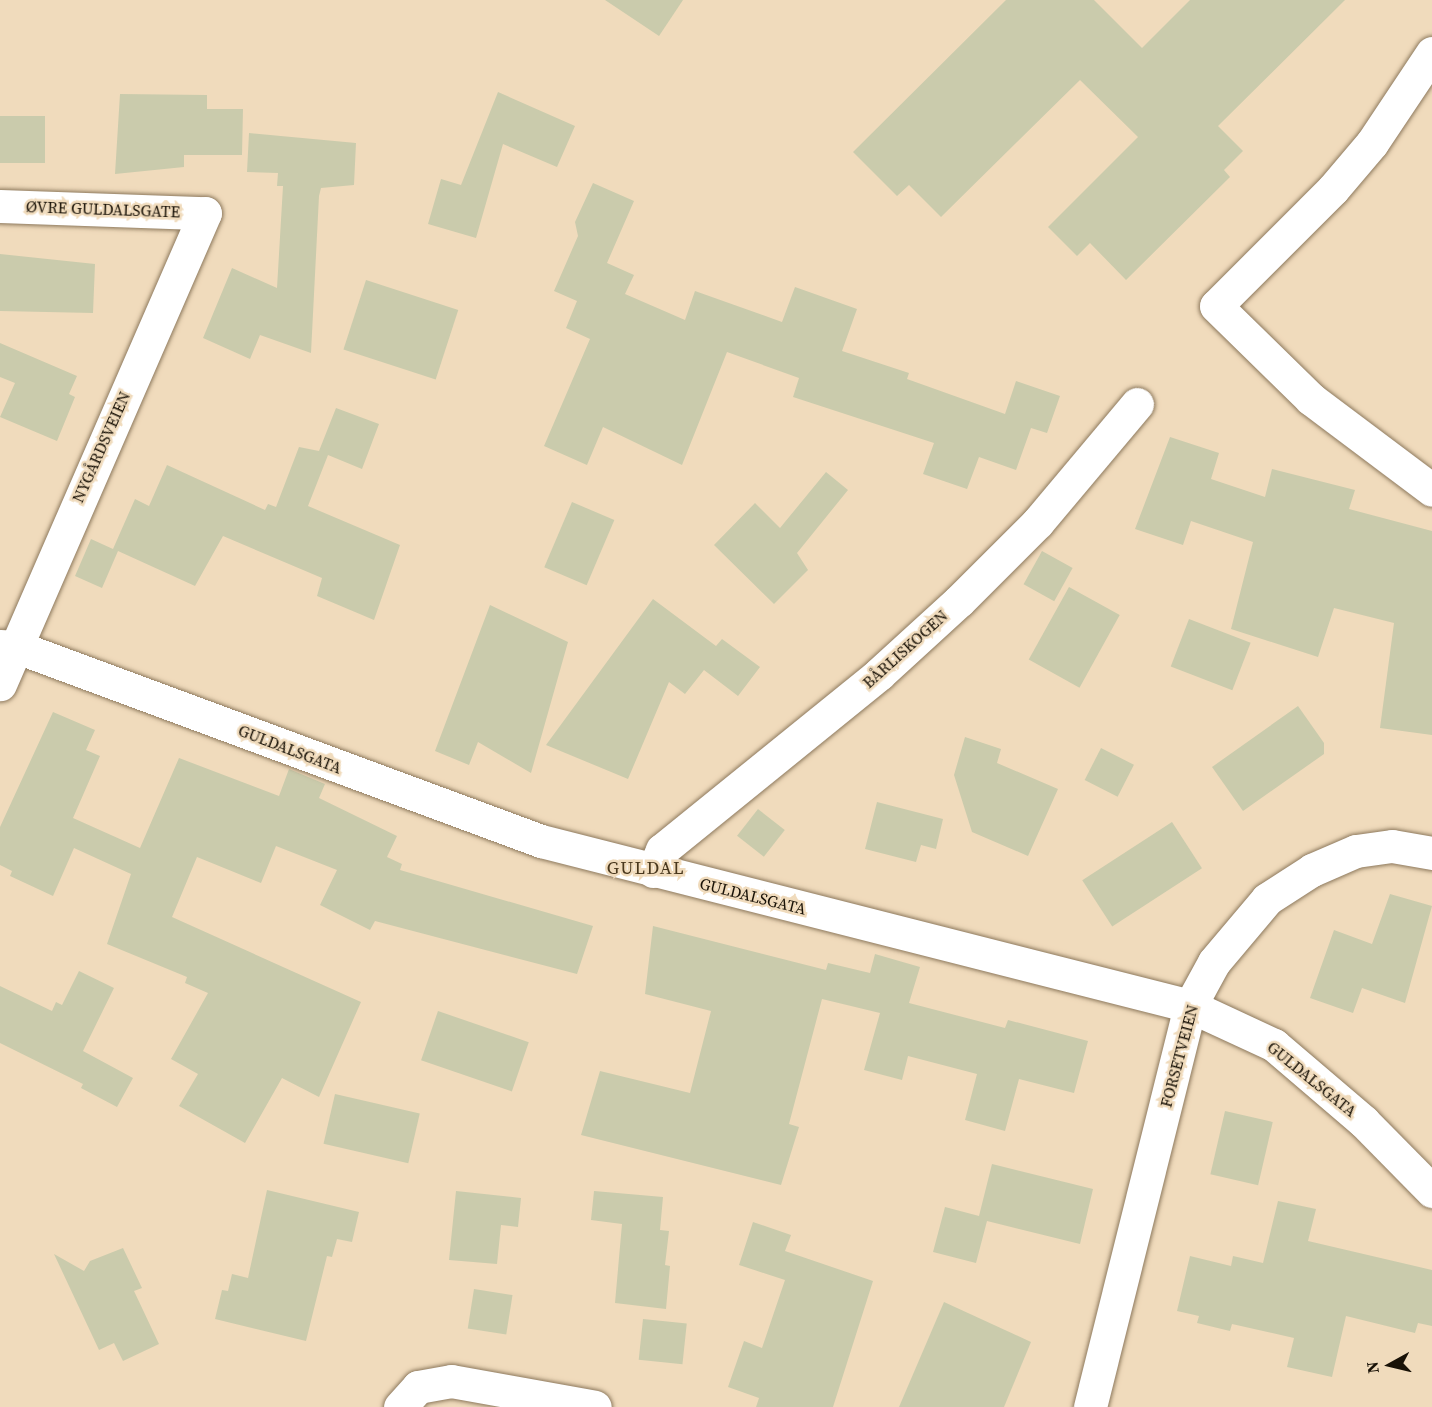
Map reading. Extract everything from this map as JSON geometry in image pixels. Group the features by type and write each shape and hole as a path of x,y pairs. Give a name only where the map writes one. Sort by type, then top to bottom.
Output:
{"street":[{"path":"1432,53 1340,182 1216,306 1311,399 1432,490"},
{"name":"ØVRE GULDALSGATE","path":"0,206 205,213"},
{"name":"NYGÅRDSVEIEN","path":"0,684 8,646 205,213"},
{"name":"BÅRLISKOGEN","path":"653,871 662,850 879,674 958,601 1038,522 1137,404"},
{"name":"GULDALSGATA","path":"8,646 449,811 653,871 1190,1006 1274,1045 1364,1122 1432,1191"},
{"name":"FORSETVEIEN","path":"1090,1407 1190,1006 1214,962 1267,899 1312,870 1356,851 1392,846 1432,853"},
{"path":"402,1402 433,1382 451,1381 595,1407"}],"building":[{"path":"605,0 683,0 659,36"},
{"path":"1006,0 1094,0 1142,48 1190,0 1345,0 1218,126 1243,151 1224,170 1230,177 1126,280 1090,243 1077,256 1048,227 1138,137 1080,80 941,217 909,185 897,196 853,152"},
{"path":"498,92 575,126 557,167 503,144 476,238 428,224 441,179 461,185"},
{"path":"120,94 207,95 207,109 243,109 242,155 184,155 184,167 115,174"},
{"path":"0,116 45,116 45,163 0,163"},
{"path":"249,133 356,143 354,185 321,188 319,196 311,353 260,335 250,359 203,338 232,268 277,288 283,186 277,186 278,173 247,172"},
{"path":"593,183 634,201 607,263 634,275 625,294 685,320 695,291 782,322 795,287 857,309 842,351 909,373 907,379 1005,414 1016,381 1060,396 1047,433 1031,428 1016,470 979,457 967,489 923,474 934,443 793,397 799,378 727,352 682,465 603,427 587,465 544,446 590,339 566,328 577,301 554,291 578,236 575,222"},
{"path":"0,254 95,264 93,313 0,311"},
{"path":"366,280 458,310 436,379 343,349"},
{"path":"0,343 77,376 69,394 75,397 57,441 0,417 15,383 0,377"},
{"path":"336,408 379,424 362,469 328,455 308,506 400,545 374,620 317,596 322,578 223,536 195,586 118,551 102,588 75,576 91,539 113,549 135,499 149,506 167,465 265,510 268,504 276,507 299,447 319,451"},
{"path":"1170,437 1219,453 1211,479 1265,497 1272,469 1355,490 1349,509 1432,531 1432,735 1380,728 1394,623 1334,608 1318,657 1231,629 1253,542 1191,521 1183,545 1135,529"},
{"path":"826,472 848,490 797,553 808,570 774,604 714,545 755,503 780,528"},
{"path":"572,502 614,520 587,585 544,567"},
{"path":"1042,551 1073,568 1054,601 1024,584"},
{"path":"1069,587 1120,615 1079,688 1029,660"},
{"path":"653,599 716,646 722,639 760,667 738,696 704,670 685,694 669,682 628,779 546,745"},
{"path":"490,605 568,642 531,773 478,742 469,765 435,751"},
{"path":"1189,619 1251,643 1232,690 1171,667"},
{"path":"1298,706 1324,743 1324,754 1243,811 1212,767"},
{"path":"53,712 95,730 86,750 100,756 73,818 140,848 179,758 279,796 289,769 325,784 319,798 397,836 387,857 402,864 400,870 593,926 577,974 375,921 370,930 320,905 337,870 276,846 261,883 197,857 172,917 361,1002 319,1097 282,1078 245,1143 179,1106 198,1074 171,1059 208,993 185,983 187,977 107,944 131,874 74,848 53,896 10,876 12,871 0,865 0,827"},
{"path":"965,737 1001,749 997,763 1058,789 1028,856 972,832 954,775"},
{"path":"1101,748 1134,765 1118,797 1085,780"},
{"path":"877,802 943,819 936,849 921,845 916,862 865,849"},
{"path":"758,809 785,830 764,857 737,836"},
{"path":"1172,822 1202,868 1112,926 1082,880"},
{"path":"1390,894 1432,906 1405,1003 1362,988 1353,1013 1310,998 1334,930 1372,944"},
{"path":"653,926 826,970 828,963 870,973 875,954 920,967 909,1003 1005,1028 1008,1020 1088,1041 1074,1093 1019,1079 1005,1131 965,1120 977,1074 908,1056 902,1080 864,1070 880,1013 822,999 789,1124 799,1127 781,1185 581,1135 600,1071 690,1093 711,1011 645,994"},
{"path":"79,971 114,988 83,1051 133,1078 117,1107 81,1088 83,1084 0,1043 0,986 52,1011 56,1002 62,1005"},
{"path":"438,1011 529,1042 512,1091 421,1060"},
{"path":"335,1094 420,1114 408,1163 324,1144"},
{"path":"1225,1111 1273,1122 1258,1185 1210,1174"},
{"path":"992,1164 1093,1189 1080,1244 987,1221 976,1263 933,1252 945,1207 979,1216"},
{"path":"267,1190 359,1212 352,1242 337,1239 332,1257 327,1256 306,1341 215,1319 222,1290 228,1291 232,1274 248,1278"},
{"path":"456,1191 521,1198 518,1227 501,1225 497,1264 449,1260"},
{"path":"594,1191 663,1197 660,1230 669,1231 665,1265 670,1266 666,1309 615,1303 622,1224 591,1220"},
{"path":"1278,1201 1316,1209 1308,1241 1432,1270 1432,1326 1418,1323 1415,1333 1346,1316 1332,1377 1287,1367 1294,1338 1232,1324 1230,1331 1197,1323 1199,1316 1177,1311 1190,1256 1231,1266 1233,1256 1263,1263"},
{"path":"753,1222 791,1235 785,1251 873,1281 833,1407 756,1407 759,1398 728,1387 744,1341 762,1348 785,1280 739,1265"},
{"path":"123,1248 142,1288 134,1291 159,1344 123,1361 114,1343 99,1350 54,1254 84,1271 90,1261"},
{"path":"474,1289 513,1295 506,1335 468,1329"},
{"path":"944,1302 1031,1342 1004,1407 899,1407"},
{"path":"643,1319 687,1324 682,1364 639,1360"}],"district":[{"name":"GULDAL","path":"646,868"}]}
